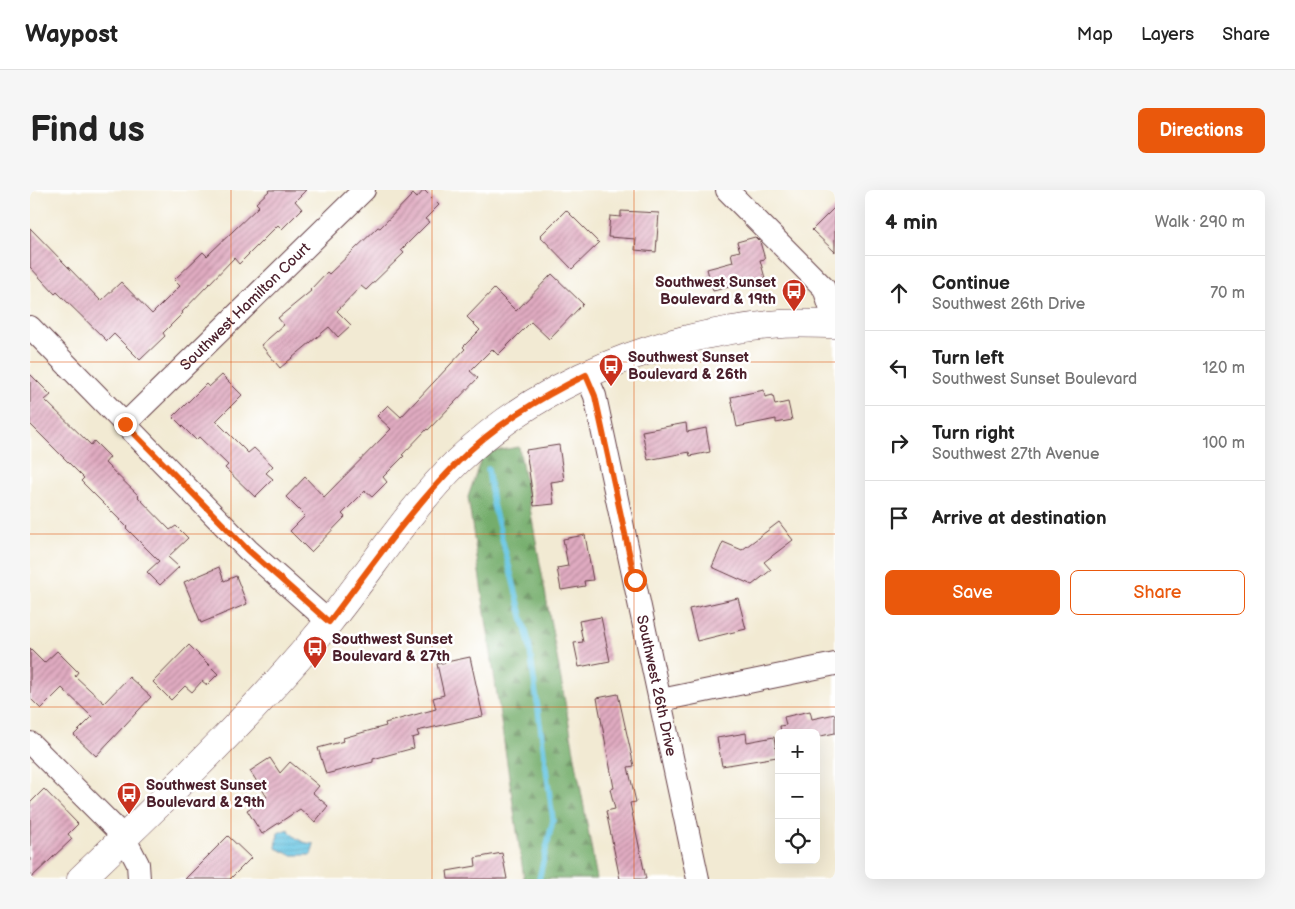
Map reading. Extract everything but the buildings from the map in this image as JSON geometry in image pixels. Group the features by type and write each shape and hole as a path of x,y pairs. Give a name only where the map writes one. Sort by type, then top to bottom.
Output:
{"street":[{"name":"Southwest Hamilton Court","path":"125,424 364,190"},
{"path":"81,879 258,702 329,622 431,491 458,461 498,427 522,411 586,375 628,356 720,332 783,324 835,323 824,288 728,190"},
{"path":"30,327 248,550 329,622"},
{"name":"Southwest 26th Drive","path":"586,375 595,396 698,879"},
{"path":"661,700 835,664"},
{"path":"30,743 124,837 138,864 140,879"}],"green space":[{"path":"519,447 597,879 524,879 468,497 483,453"}],"water":[{"path":"288,829 299,840 314,844 311,855 291,855 276,848 278,833"}],"waterway":[{"path":"488,469 493,504 529,643 553,820 539,879"}],"place":[{"name":"Southwest Sunset Boulevard & 19th","path":"794,312"},
{"name":"Southwest Sunset Boulevard & 26th","path":"611,387"},
{"name":"Southwest Sunset Boulevard & 27th","path":"315,669"},
{"name":"Southwest Sunset Boulevard & 29th","path":"129,815"}],"route":[{"path":"125,424 248,550 329,622 431,491 458,461 498,427 566,385 586,375 595,396 635,580"}]}
